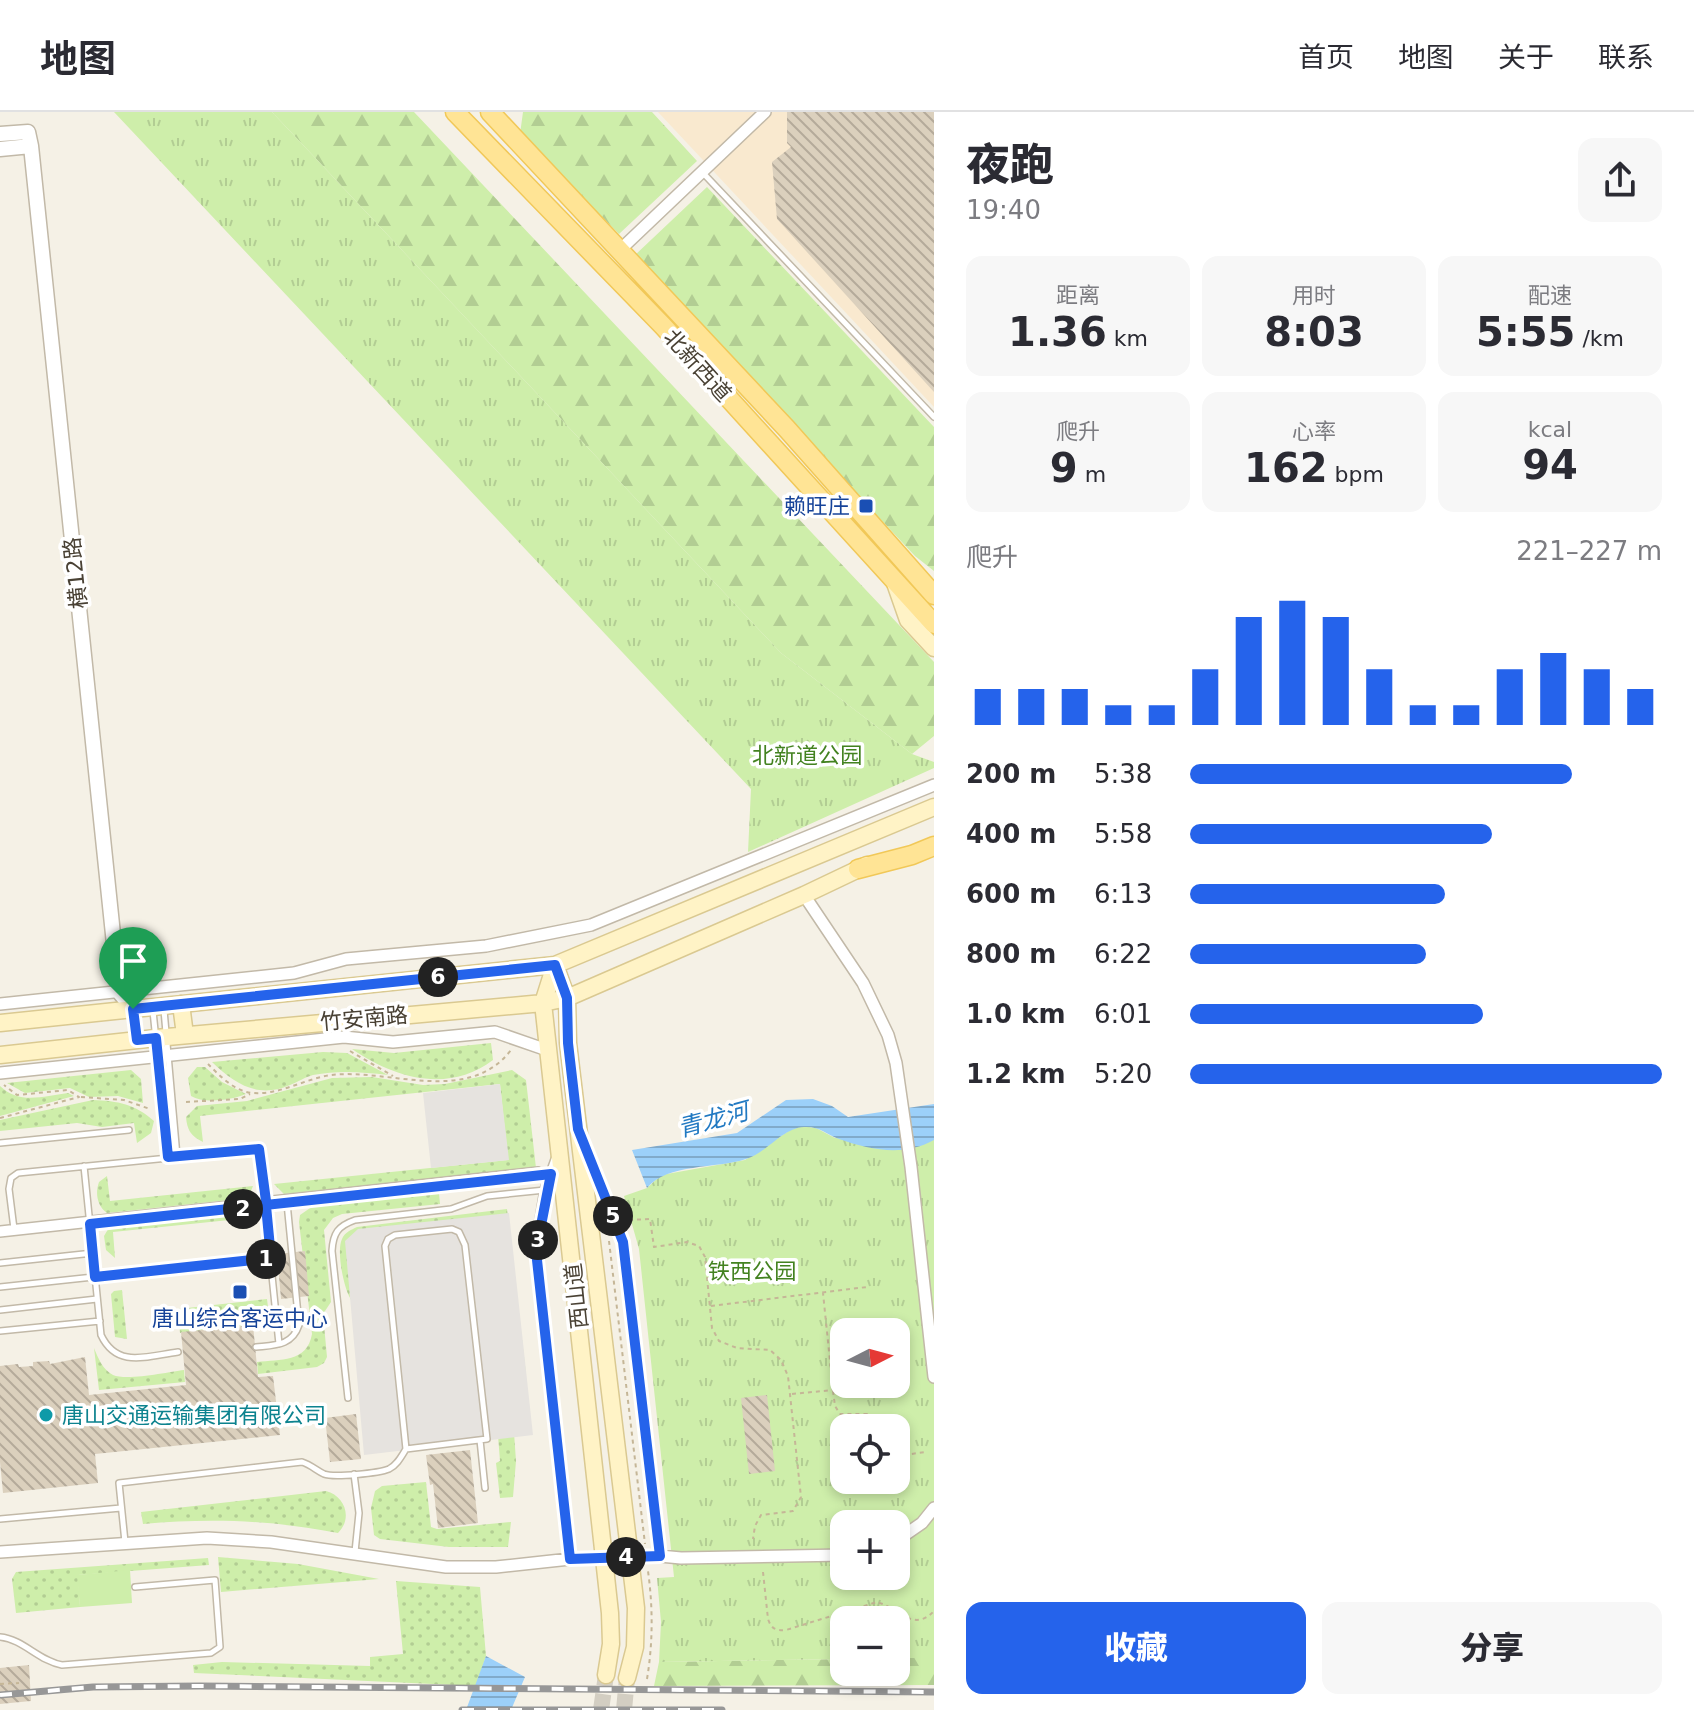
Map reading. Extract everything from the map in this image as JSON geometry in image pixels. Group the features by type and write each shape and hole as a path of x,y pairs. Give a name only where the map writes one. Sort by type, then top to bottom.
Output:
{"main road":[{"name":"北新西道","path":"455,112 663,326 934,624"},
{"name":"北新西道","path":"490,112 787,429 934,595"},
{"path":"907,566 934,578"},
{"path":"894,581 908,620 934,648"},
{"name":"竹安南路","path":"0,1023 555,965 930,808"},
{"name":"竹安南路","path":"0,1055 543,1003 567,998 934,836"},
{"path":"858,869 934,846"},
{"name":"西山道","path":"555,965 567,998 568,1043 636,1608 635,1647 627,1678"},
{"name":"西山道","path":"555,965 543,1003 610,1613 611,1644 606,1675"},
{"path":"181,1004 185,1035"},
{"path":"133,1009 137,1040"}],"street":[{"path":"621,249 765,112"},
{"path":"0,134 29,139"},
{"path":"0,149 29,139"},
{"name":"横12路","path":"29,139 119,992"},
{"path":"0,1004 294,973 346,959 486,946 591,925 934,785"},
{"path":"804,895 863,983 888,1035 902,1096 934,1377"},
{"path":"119,992 133,1009"},
{"path":"0,1073 344,1037 393,1042 495,1032 547,1050"},
{"path":"578,1129 623,1242 660,1556"},
{"path":"560,1153 546,1190 536,1251 570,1559"},
{"path":"910,1531 922,1523 934,1508"},
{"path":"0,1552 186,1538 251,1539 472,1568 570,1559 830,1555"}],"lane":[{"path":"702,172 934,417"},
{"path":"158,1007 177,1156"},
{"path":"158,1007 168,1157"},
{"path":"0,1143 129,1130"},
{"path":"14,1230 9,1189 11,1178 18,1173 259,1149 279,1344"},
{"path":"84,1166 101,1335 107,1347 115,1355 126,1358 178,1352"},
{"path":"0,1232 266,1204 538,1170"},
{"path":"287,1201 551,1174"},
{"path":"348,1398 332,1251 336,1230 355,1220 451,1209 487,1196 546,1190"},
{"path":"256,1347 289,1341 296,1335 299,1325 287,1201"},
{"path":"125,1542 119,1483 302,1462 326,1475 354,1474 388,1469 398,1462 406,1449 384,1256 388,1239 395,1235 452,1229 463,1237 487,1439 406,1449"},
{"path":"0,1263 93,1253"},
{"path":"0,1287 271,1258"},
{"path":"0,1310 97,1299"},
{"path":"0,1331 100,1321"},
{"path":"480,1440 485,1488"},
{"path":"354,1474 359,1513 355,1555"},
{"path":"0,1519 121,1508"},
{"path":"0,1637 16,1641 48,1663 62,1665 211,1653 220,1647 215,1580 135,1587"}],"path":[{"path":"186,1102 240,1099 348,1074 432,1082 465,1078 501,1063 514,1046"},
{"path":"345,1047 394,1077"},
{"path":"203,1060 223,1079 251,1094"},
{"path":"0,1081 17,1095 68,1090 79,1097"},
{"path":"0,1118 79,1097 124,1100 150,1109"},
{"path":"629,1220 650,1219 654,1247 687,1242 699,1246 705,1257 712,1328 719,1341 742,1348 763,1347 770,1350 781,1360 788,1376 800,1503 793,1511 761,1515 753,1539"},
{"path":"608,1236 645,1551"},
{"path":"710,1306 867,1287"},
{"path":"823,1292 830,1361"},
{"path":"790,1395 830,1390"},
{"path":"910,1454 926,1452"},
{"path":"647,1566 652,1602 647,1679"},
{"path":"763,1572 768,1619 776,1630 786,1630 877,1602 913,1621 923,1620 934,1611"},
{"path":"0,1684 19,1683"}],"shaded area":[{"path":"658,112 934,112 934,407"},
{"path":"500,1084 509,1160 431,1168 423,1093"},
{"path":"509,1213 533,1435 364,1455 345,1241 358,1229"}],"green space":[{"name":"北新道公园","path":"114,112 272,112 781,653 912,754 934,762 934,768 748,852 751,789"},
{"path":"272,112 414,112 934,662 934,736 912,754 781,653"},
{"path":"523,112 652,112 697,161 619,234 520,134"},
{"path":"707,187 934,427 934,571 915,556 634,256"},
{"path":"491,1043 493,1060 458,1077 440,1079 421,1078 385,1068 352,1049 394,1053"},
{"path":"323,1052 347,1053 388,1075 323,1073 278,1089 257,1090 238,1083 212,1062"},
{"path":"197,1067 205,1067 222,1082 246,1094 218,1100 191,1096 188,1078"},
{"path":"131,1070 141,1079 143,1103 118,1096 89,1097 70,1088 25,1093 7,1083"},
{"path":"512,1070 526,1080 536,1168 284,1194 274,1184 508,1160 500,1084 200,1116 203,1142 190,1132 186,1117 197,1106 247,1101 332,1078 372,1077 423,1085 445,1084"},
{"path":"0,1086 16,1096 41,1097 68,1093 74,1096 0,1116"},
{"path":"93,1100 133,1107 154,1121 151,1133 137,1143 134,1123 102,1127 77,1123 0,1131 0,1120"},
{"name":"铁西公园","path":"802,1126 816,1128 835,1138 934,1139 934,1658 910,1658 910,1606 830,1606 830,1659 659,1662 661,1622 657,1578 674,1577 639,1249 624,1196 647,1188 661,1175 745,1160 790,1130"},
{"path":"107,1176 110,1201 253,1186 248,1198 107,1213 97,1195 99,1182"},
{"path":"439,1193 440,1204 342,1214 333,1218 324,1230 331,1302 323,1314 327,1357 317,1367 258,1374 257,1362 298,1355 305,1350 312,1334 300,1215 313,1206"},
{"path":"507,1209 526,1374 510,1376 516,1461 513,1497 500,1498 493,1372 352,1301 344,1280 340,1245 343,1237 357,1227"},
{"path":"250,1211 258,1217 113,1232 115,1258 106,1250 104,1236 110,1226"},
{"path":"122,1290 127,1339 115,1337 111,1294"},
{"path":"267,1299 270,1323 180,1333 178,1309"},
{"path":"94,1348 99,1360 113,1375 137,1377 184,1370 185,1382 99,1390"},
{"path":"426,1482 431,1527 511,1522 508,1547 449,1547 380,1539 374,1535 371,1508 375,1491 382,1486"},
{"path":"326,1491 338,1498 345,1508 345,1521 338,1533 240,1521 143,1524 141,1512"},
{"path":"218,1557 298,1564 379,1579 221,1592"},
{"path":"208,1558 209,1565 78,1575 80,1607 16,1613 12,1579 16,1572"},
{"path":"130,1570 132,1603 80,1607 77,1575"},
{"path":"396,1581 480,1587 486,1656 476,1686 194,1673 193,1665 222,1662 370,1666 370,1657 403,1654"},
{"path":"910,1658 934,1658 934,1685 910,1685"},
{"path":"830,1659 830,1685 654,1686 659,1662"}],"water":[{"path":"813,1099 832,1106 848,1117 934,1104 934,1140 911,1149 875,1149 839,1139 818,1129 796,1128 754,1156 679,1170 656,1180 647,1188 632,1150 737,1133 786,1100"},
{"path":"486,1656 525,1677 511,1710 466,1710"}],"building":[{"path":"787,112 934,112 934,392 777,219 772,162 791,147 787,143"},
{"path":"305,1251 309,1296 281,1299 277,1254"},
{"path":"253,1325 258,1377 273,1376 280,1435 95,1454 98,1483 3,1493 0,1366 33,1366 33,1362 49,1361 50,1364 85,1357 89,1395 186,1385 181,1332"},
{"path":"767,1395 775,1471 749,1474 741,1398"},
{"path":"356,1414 361,1459 330,1462 325,1418"},
{"path":"470,1450 478,1523 438,1528 426,1455"},
{"path":"29,1665 31,1701 0,1704 0,1668"}],"tunnel":[{"path":"601,1710 606,1675"},
{"path":"624,1710 627,1678"}],"railway":[{"path":"0,1695 93,1687 200,1686 934,1692"},
{"path":"462,1710 722,1710"}],"place":[{"name":"赖旺庄","path":"866,506"},
{"name":"唐山综合客运中心","path":"240,1292"},
{"name":"唐山交通运输集团有限公司","path":"46,1415"}],"route":[{"path":"133,1009 137,1040 156,1038 168,1157 259,1149 266,1201 266,1206 271,1258 95,1277 90,1224 266,1206 551,1174 536,1251 570,1559 660,1556 623,1242 578,1129 568,1043 567,998 555,965 133,1009"}],"water label":[{"name":"青龙河","path":"713,1120"}]}
